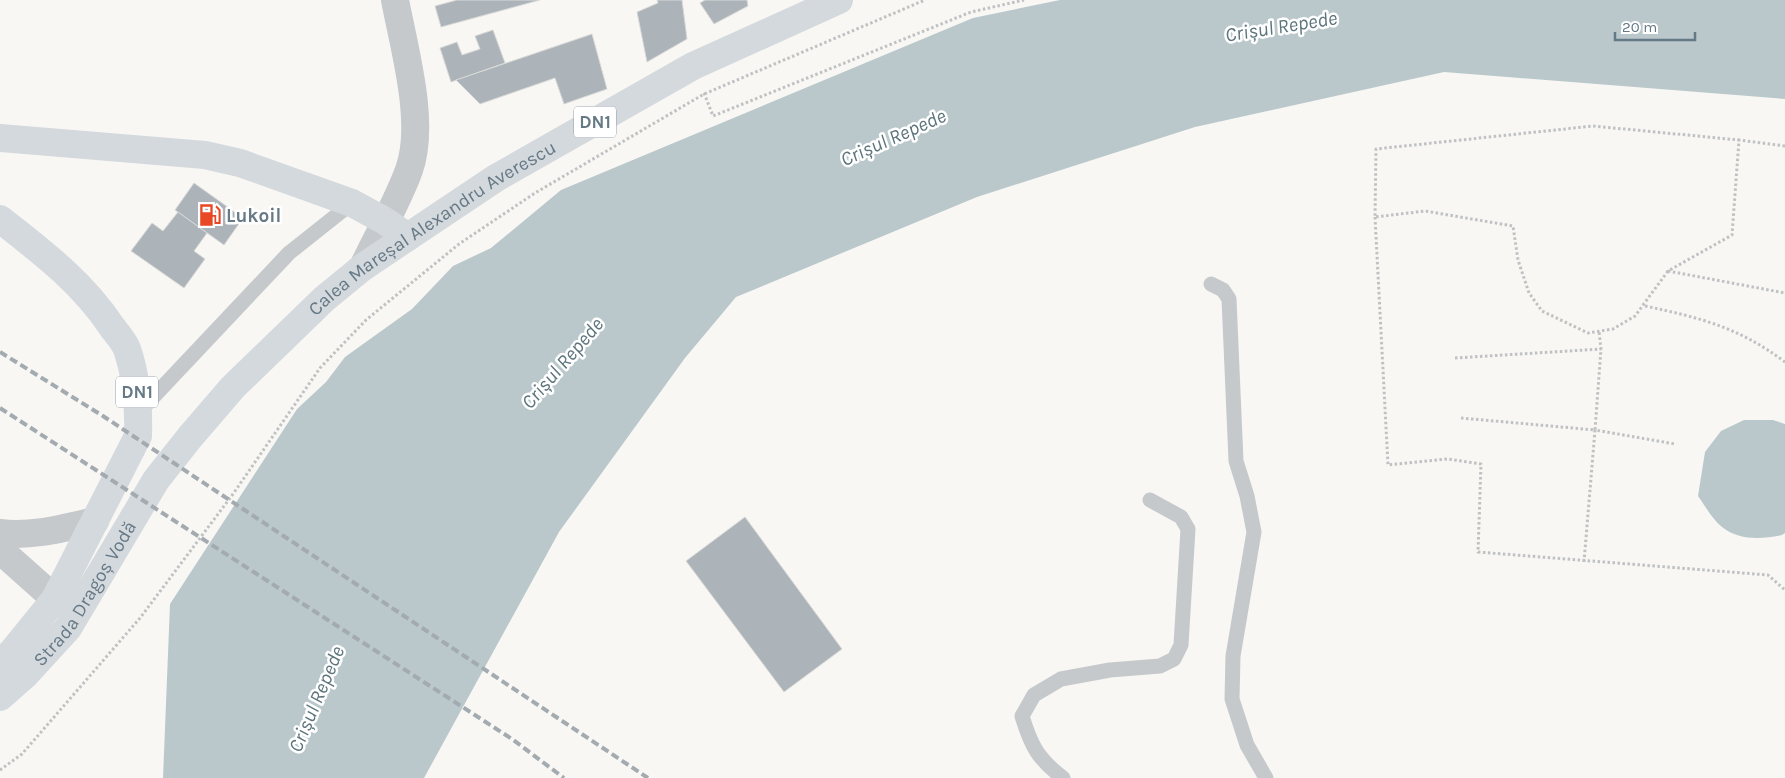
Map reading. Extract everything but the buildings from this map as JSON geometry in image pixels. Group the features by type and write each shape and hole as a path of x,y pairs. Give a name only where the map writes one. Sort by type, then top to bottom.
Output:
{"main road":[{"name":"Calea Mareșal Alexandru Averescu","path":"156,480 233,387 324,299 363,267 496,178 693,66 839,0"},
{"path":"0,138 205,155 240,163 352,203 385,220 408,237"},
{"name":"DN1","path":"0,218 58,265 85,291 126,347 136,379 139,412 138,436 55,599"},
{"name":"Strada Dragoș Vodă","path":"0,697 25,675 68,628 156,480"},
{"name":"Strada Dragoș Vodă","path":"0,664 55,599"}],"street":[{"path":"363,267 409,169 415,120 412,88 395,0"},
{"path":"0,533 53,531 95,522"},
{"path":"0,550 55,599"}],"lane":[{"path":"139,412 296,247 352,203"},
{"path":"1211,284 1223,290 1229,299 1236,461 1247,496 1254,532 1233,656 1232,700 1247,745 1266,778"},
{"path":"1063,778 1043,762 1028,737 1022,716 1034,695 1061,679 1110,670 1160,666 1174,658 1181,645 1188,529 1181,517 1150,500"}],"path":[{"path":"0,770 22,754 140,618 233,494 320,368 366,320 459,244 535,192 704,94 836,36 925,0"},
{"path":"713,116 971,12 1024,0"},
{"path":"1785,146 1593,126 1376,149 1375,217 1388,465 1448,459 1481,464 1478,552 1584,562 1768,575 1785,590"},
{"path":"1375,217 1424,211 1513,226 1518,260 1529,293 1542,311 1588,333 1613,329 1635,316 1668,271 1732,235 1739,140"},
{"path":"1668,271 1785,294"},
{"path":"1644,306 1704,319 1758,343 1785,362"},
{"path":"1584,562 1601,349 1599,331"},
{"path":"1455,358 1601,349"},
{"path":"1460,418 1595,430 1675,444"}],"water":[{"name":"Crișul Repede","path":"1060,0 1785,0 1785,99 1444,72 1195,127 977,197 736,297 685,358 559,532 424,778 163,778 170,604 297,409 326,382 345,357 412,309 453,266 491,248 561,190 973,18"},
{"path":"1744,420 1773,420 1785,424 1785,533 1782,535 1751,538 1729,532 1715,521 1698,496 1705,452 1721,431"}],"railway":[{"path":"0,352 103,416 648,778"},
{"path":"0,408 512,739 564,778"}],"place":[{"name":"Lukoil","path":"210,215"}]}
